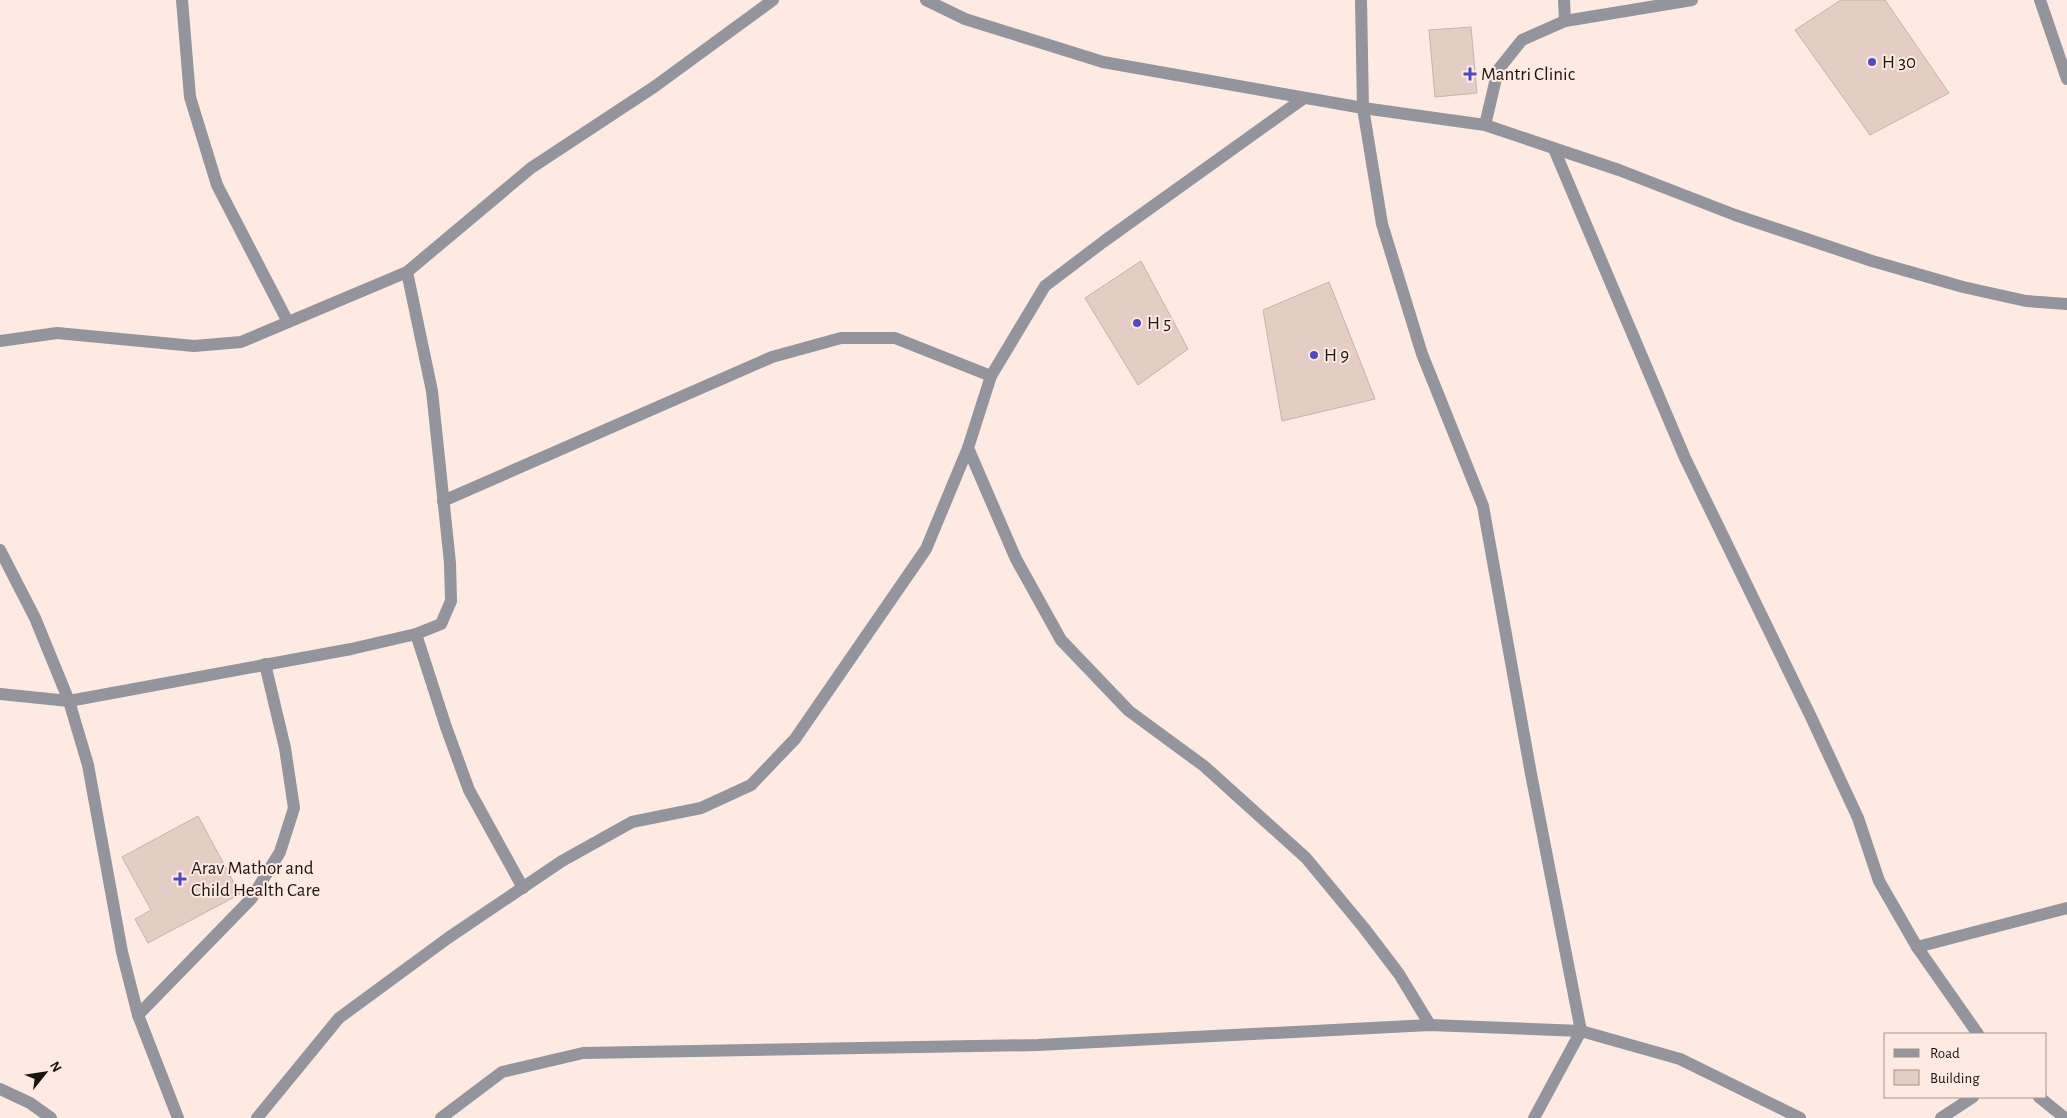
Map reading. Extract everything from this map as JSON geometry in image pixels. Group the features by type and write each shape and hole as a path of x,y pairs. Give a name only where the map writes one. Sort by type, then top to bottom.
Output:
{"street":[{"path":"182,0 190,97 217,184 288,322"},
{"path":"0,341 56,333 194,346 241,342 407,272 531,168 654,87 773,0"},
{"path":"926,0 965,19 1103,62 1363,108 1485,125 1619,170 1735,215 1872,261 1972,289 2026,301 2067,304"},
{"path":"1362,0 1363,108 1382,224 1422,354 1483,506 1531,774 1581,1031 1534,1118"},
{"path":"1564,0 1565,21"},
{"path":"1485,125 1498,70 1522,40 1565,21 1692,0"},
{"path":"2040,0 2067,79"},
{"path":"258,1118 339,1018 448,938 562,861 632,822 701,808 751,784 795,739 926,549 968,448 991,376 1045,286 1102,242 1304,98"},
{"path":"1554,149 1685,458 1858,818 1880,881 1917,947 1977,1033"},
{"path":"0,694 69,701 416,634 441,624 451,601 450,563 432,391 407,272"},
{"path":"443,501 772,356 841,338 895,338 991,376"},
{"path":"968,448 1016,559 1061,640 1129,711 1204,766 1306,858 1399,974 1430,1025"},
{"path":"0,550 35,618 69,701 88,765 122,952 138,1015 178,1118"},
{"path":"416,634 446,728 469,790 523,888"},
{"path":"138,1015 251,898 280,852 294,808 285,748 265,664"},
{"path":"1917,947 2067,908"},
{"path":"441,1118 502,1072 583,1054 1038,1045 1430,1025 1581,1031 1680,1059 1800,1118"},
{"path":"0,1089 30,1103 51,1118"},
{"path":"1941,1118 1971,1098"},
{"path":"2040,1098 2065,1118"}],"building":[{"name":"H 30","path":"1841,0 1885,0 1949,93 1870,135 1795,30"},
{"path":"1471,27 1477,93 1435,97 1429,30"},
{"name":"H 5","path":"1141,261 1188,349 1138,385 1085,298"},
{"name":"H 9","path":"1329,282 1375,399 1282,421 1263,310"},
{"path":"198,816 240,894 148,943 135,919 151,910 122,857"}],"place":[{"name":"H 30","path":"1872,62"},
{"name":"Mantri Clinic","path":"1470,74"},
{"name":"H 5","path":"1137,323"},
{"name":"H 9","path":"1314,355"},
{"name":"Arav Mathor and Child Health Care","path":"180,879"}]}
